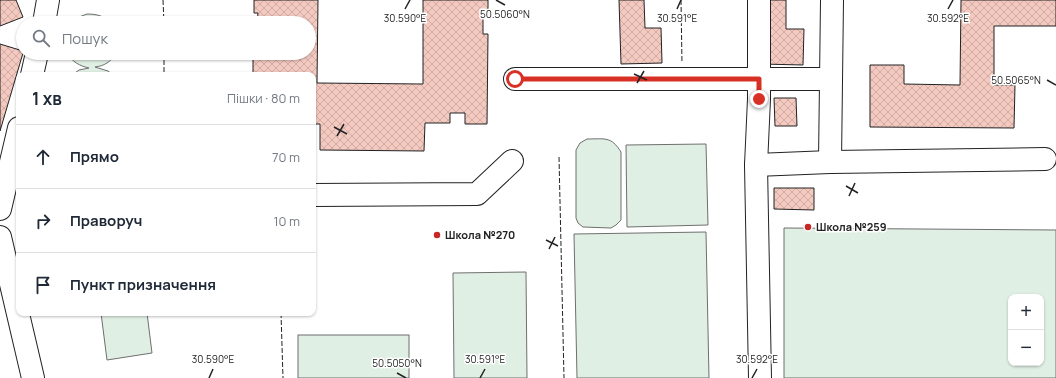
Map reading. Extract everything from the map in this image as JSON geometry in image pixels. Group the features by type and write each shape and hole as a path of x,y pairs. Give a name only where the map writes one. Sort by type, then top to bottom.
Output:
{"street":[{"path":"45,16 48,0"},
{"path":"760,0 756,165 760,378"},
{"path":"830,162 832,0"},
{"path":"33,72 35,60"},
{"path":"515,79 831,79"},
{"path":"0,209 16,141"},
{"path":"756,165 830,162 1045,159"},
{"path":"316,195 477,194 512,161"},
{"path":"0,237 16,305"},
{"path":"18,316 33,378"}],"green space":[{"path":"94,14 100,16 82,16"},
{"path":"72,60 111,60 101,66 95,67 109,72 76,72 89,68"},
{"path":"587,139 603,139 611,141 621,152 621,220 611,228 583,227 578,223 576,218 576,150 580,143"},
{"path":"706,144 708,225 627,227 626,145"},
{"path":"784,228 1056,230 1056,378 784,378"},
{"path":"706,232 709,378 577,378 574,234"},
{"path":"526,272 527,378 454,378 453,273"},
{"path":"101,316 147,316 152,353 107,360"},
{"path":"298,335 409,335 409,378 298,378"}],"building":[{"path":"0,0 16,0 23,16 16,16 16,20 0,26"},
{"path":"254,0 318,0 317,83 423,84 423,0 488,0 488,13 483,13 483,34 488,34 487,124 465,124 465,113 450,113 450,123 425,123 424,151 320,150 320,124 316,124 316,72 253,72 253,60 316,60 316,16 258,16 258,13 254,13"},
{"path":"619,0 644,0 645,28 661,28 662,63 621,64"},
{"path":"762,0 786,0 786,29 804,29 803,65 761,64"},
{"path":"961,0 1056,0 1056,26 994,26 994,85 1015,85 1014,128 870,127 870,65 904,65 904,84 960,85"},
{"path":"0,44 16,49 16,60 21,60 17,72 16,72 16,77 0,131"},
{"path":"774,98 796,98 797,126 775,126"},
{"path":"774,188 814,188 814,210 774,209"}],"fence":[{"path":"163,0 164,16"},
{"path":"681,0 682,63"},
{"path":"164,60 164,72"},
{"path":"559,157 564,378"},
{"path":"281,316 283,378"}],"place":[{"name":"Школа №259","path":"808,227"},
{"name":"Школа №270","path":"437,235"}],"route":[{"path":"515,79 759,79 759,99"}]}
